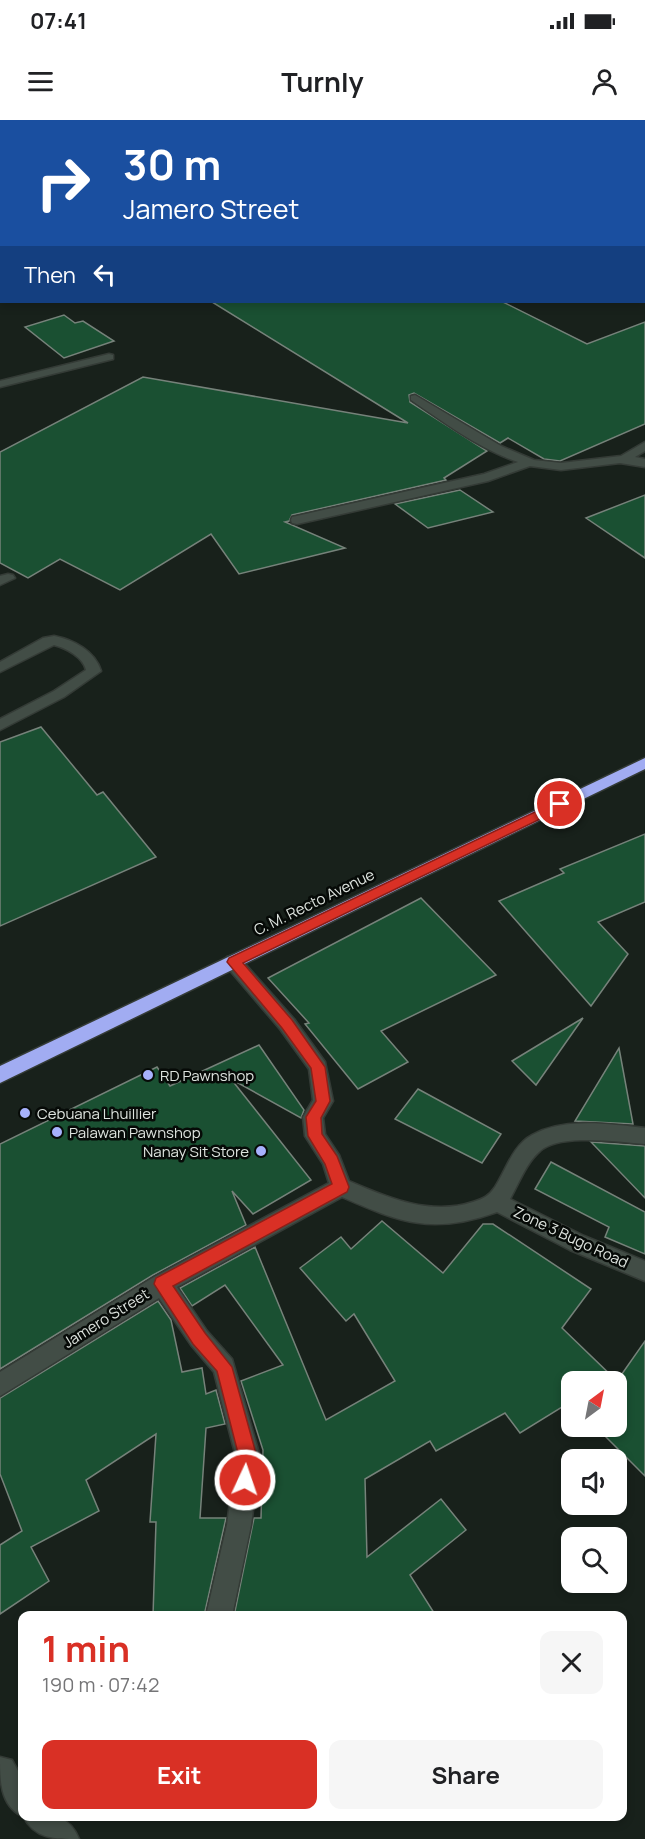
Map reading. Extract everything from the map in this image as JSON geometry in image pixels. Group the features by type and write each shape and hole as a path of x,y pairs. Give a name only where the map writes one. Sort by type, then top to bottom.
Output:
{"highway":[{"name":"C. M. Recto Avenue","path":"0,1075 645,763"}],"street":[{"path":"0,384 109,357"},
{"path":"415,398 504,453 530,462 550,466 626,458 645,463"},
{"path":"626,458 645,446"},
{"path":"297,520 488,477 530,462"},
{"path":"0,669 48,641 55,640 91,661 93,671 59,694 0,725"},
{"path":"233,962 287,1024 318,1067 323,1101 313,1117 315,1136 332,1161 341,1187 413,1213 446,1218 470,1214 497,1202 527,1152 537,1141 550,1136 604,1132 645,1136"},
{"name":"Jamero Street","path":"0,1385 162,1284 341,1187"},
{"name":"Zone 3 Bugo Road","path":"497,1202 577,1243 645,1271"},
{"path":"162,1284 199,1338 224,1367 248,1457 239,1525 220,1611"},
{"path":"1,1770 18,1796"},
{"path":"43,1821 65,1839"}],"building":[{"path":"214,303 505,303 587,344 645,322 645,424 560,461 544,459 508,438 500,443 414,393 409,395 410,402 487,451 444,478 446,480 292,515 289,521 285,522 345,548 239,574 211,534 120,590 60,559 28,578 0,563 0,452 143,377 408,423"},
{"path":"64,315 75,323 83,321 114,341 64,358 25,327"},
{"path":"460,490 493,512 428,528 395,504"},
{"path":"645,495 645,558 586,518"},
{"path":"41,727 97,795 103,792 156,857 0,926 0,742"},
{"path":"645,834 645,902 598,922 628,954 591,1006 499,901 564,873 560,869"},
{"path":"421,898 496,975 381,1031 408,1062 358,1089 305,1024 309,1023 268,978"},
{"path":"583,1018 536,1085 512,1061"},
{"path":"259,1045 304,1110 301,1118 231,1079 311,1180 253,1214 232,1191 246,1225 153,1275 0,1369 0,1144 157,1067 170,1086"},
{"path":"619,1048 633,1124 575,1121"},
{"path":"418,1089 501,1134 482,1163 395,1119"},
{"path":"591,1142 645,1146 645,1198"},
{"path":"551,1162 645,1212 645,1254 605,1237 609,1227 535,1189"},
{"path":"382,1221 443,1273 483,1224 493,1224 591,1289 562,1328 607,1371 561,1371 561,1408 520,1433 505,1413 436,1451 430,1441 365,1479 367,1557 441,1499 466,1530 410,1575 433,1611 235,1611 254,1518 261,1518 263,1450 241,1381 283,1365 225,1285 192,1306 180,1288 255,1247 326,1420 395,1381 354,1314 346,1321 300,1268 341,1237 351,1249"},
{"path":"158,1301 171,1320 182,1372 202,1368 206,1394 216,1390 225,1424 206,1428 200,1518 226,1518 205,1611 153,1611 156,1522 150,1522 156,1434 86,1480 99,1511 31,1547 49,1581 0,1614 0,1545 22,1531 0,1474 0,1398"},
{"path":"645,1341 645,1476 627,1458 627,1449 618,1449 606,1437 627,1437 627,1371 624,1371"}],"place":[{"name":"RD Pawnshop","path":"148,1075"},
{"name":"Cebuana Lhuillier","path":"25,1113"},
{"name":"Palawan Pawnshop","path":"57,1132"},
{"name":"Nanay Sit Store","path":"261,1151"}],"route":[{"path":"245,1480 248,1457 224,1367 199,1338 162,1284 341,1187 332,1161 315,1136 313,1117 323,1101 318,1067 287,1024 233,962 560,804"}]}
